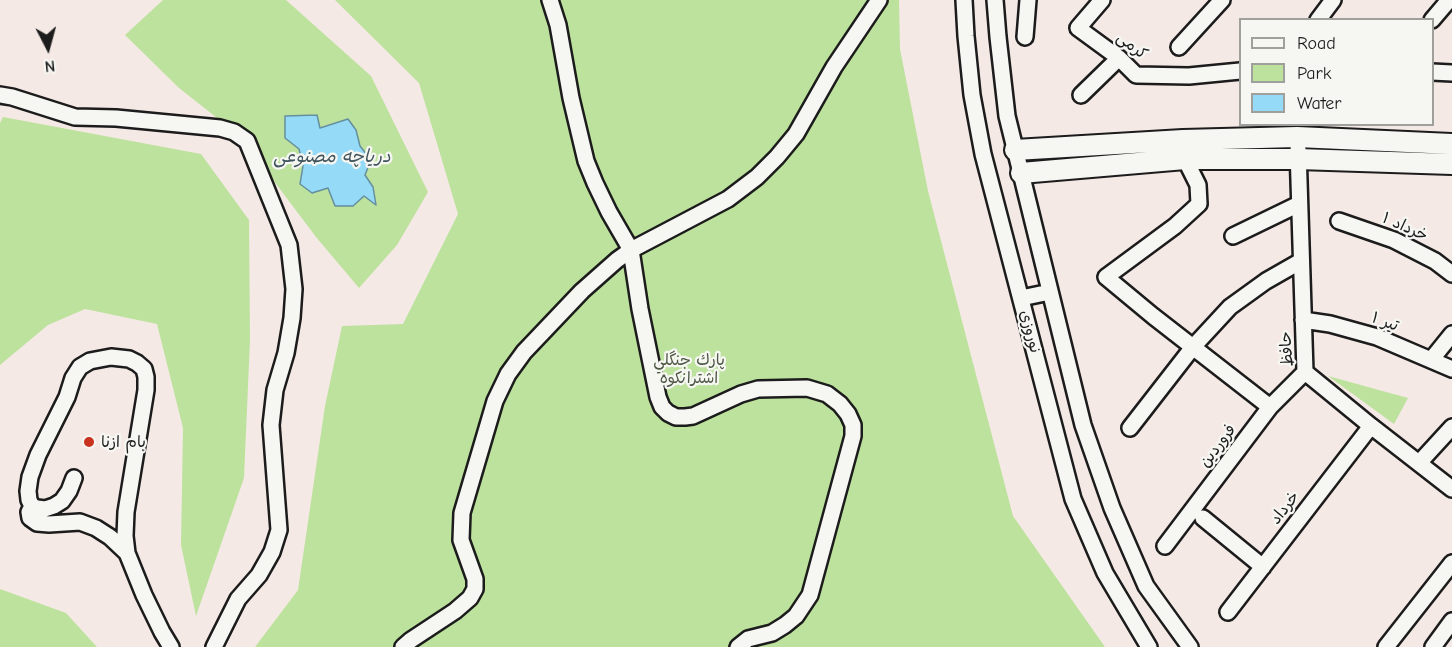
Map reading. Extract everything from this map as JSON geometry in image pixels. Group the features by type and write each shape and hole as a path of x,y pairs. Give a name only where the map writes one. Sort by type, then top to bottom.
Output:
{"main road":[{"path":"1021,173 1184,149 1298,137 1452,144"},
{"path":"1015,150 1184,149 1298,159 1452,164"}],"street":[{"path":"550,0 558,25 571,98 586,161 609,212 631,250 640,309 658,397 662,406 676,417 685,417 693,416 741,394 758,390 807,388 826,394 840,404 848,414 852,425 853,436 810,595 796,616 785,625 772,633 748,639 738,647"},
{"path":"403,647 455,611 470,598 475,589 475,579 461,540 462,513 495,401 508,374 524,352 582,291 617,260 631,250 728,199 777,158 796,134 834,67 879,0"},
{"name":"نوروزی","path":"964,0 972,95 983,154 1073,499 1105,573 1149,647"},
{"name":"نوروزی","path":"995,0 1006,106 1015,150 1083,425 1112,508 1146,586 1190,647"},
{"path":"1025,37 1028,0"},
{"name":"کرمی","path":"1101,0 1078,27 1119,58 1136,75 1189,76 1239,71"},
{"path":"1179,47 1222,0"},
{"path":"1320,18 1333,0"},
{"path":"1434,18 1449,0"},
{"path":"1081,95 1119,58"},
{"path":"1434,72 1452,73"},
{"path":"0,95 75,117 128,119 220,128 234,132 247,141 289,245 294,289 292,318 286,353 275,390 271,425 279,530 272,552 259,575 238,600 214,647"},
{"name":"حافظ","path":"1298,137 1305,372 1452,489"},
{"path":"1184,149 1198,185 1199,204 1176,226 1106,277 1270,407"},
{"path":"1233,236 1299,204"},
{"name":"خرداد ۱","path":"1339,221 1394,240 1435,261 1452,274"},
{"path":"1130,428 1193,347 1230,307 1301,261"},
{"path":"1021,298 1050,292"},
{"name":"تیر ۱","path":"1303,320 1330,324 1377,337 1452,369"},
{"path":"1431,360 1452,334"},
{"path":"74,478 62,501 45,509 32,506 28,491 30,477 38,455 80,367 90,361 111,357 129,359 137,363 144,369 146,390 126,512 125,536 128,553 144,595 171,647"},
{"name":"فروردین","path":"1165,546 1270,407 1305,372"},
{"name":"خرداد","path":"1228,612 1371,426"},
{"path":"1419,463 1452,427"},
{"path":"32,506 28,512 30,518 37,523 80,522 111,537 128,553"},
{"path":"1203,518 1263,567"},
{"path":"1386,647 1452,563"},
{"path":"1433,647 1452,621"}],"green space":[{"path":"163,0 286,0 371,76 428,192 397,245 359,288 316,237 240,136 179,88 125,35"},
{"name":"پارك جنگلي اشترانكوه","path":"335,0 899,0 900,49 928,191 1013,516 1105,647 255,647 298,590 325,406 342,326 403,324 458,214 419,83"},
{"path":"3,117 201,154 249,220 250,340 244,478 196,616 181,545 183,428 157,324 85,309 48,325 0,365 0,123"},
{"path":"1328,376 1408,398 1394,424"},
{"path":"0,589 66,613 97,647 0,647"}],"water":[{"name":"دریاچه مصنوعی","path":"317,115 320,128 348,119 356,130 360,146 371,160 365,175 373,187 376,205 364,196 353,206 335,206 328,188 312,193 300,184 303,166 299,149 285,138 285,116"}],"place":[{"name":"بام ازنا","path":"89,442"}]}
